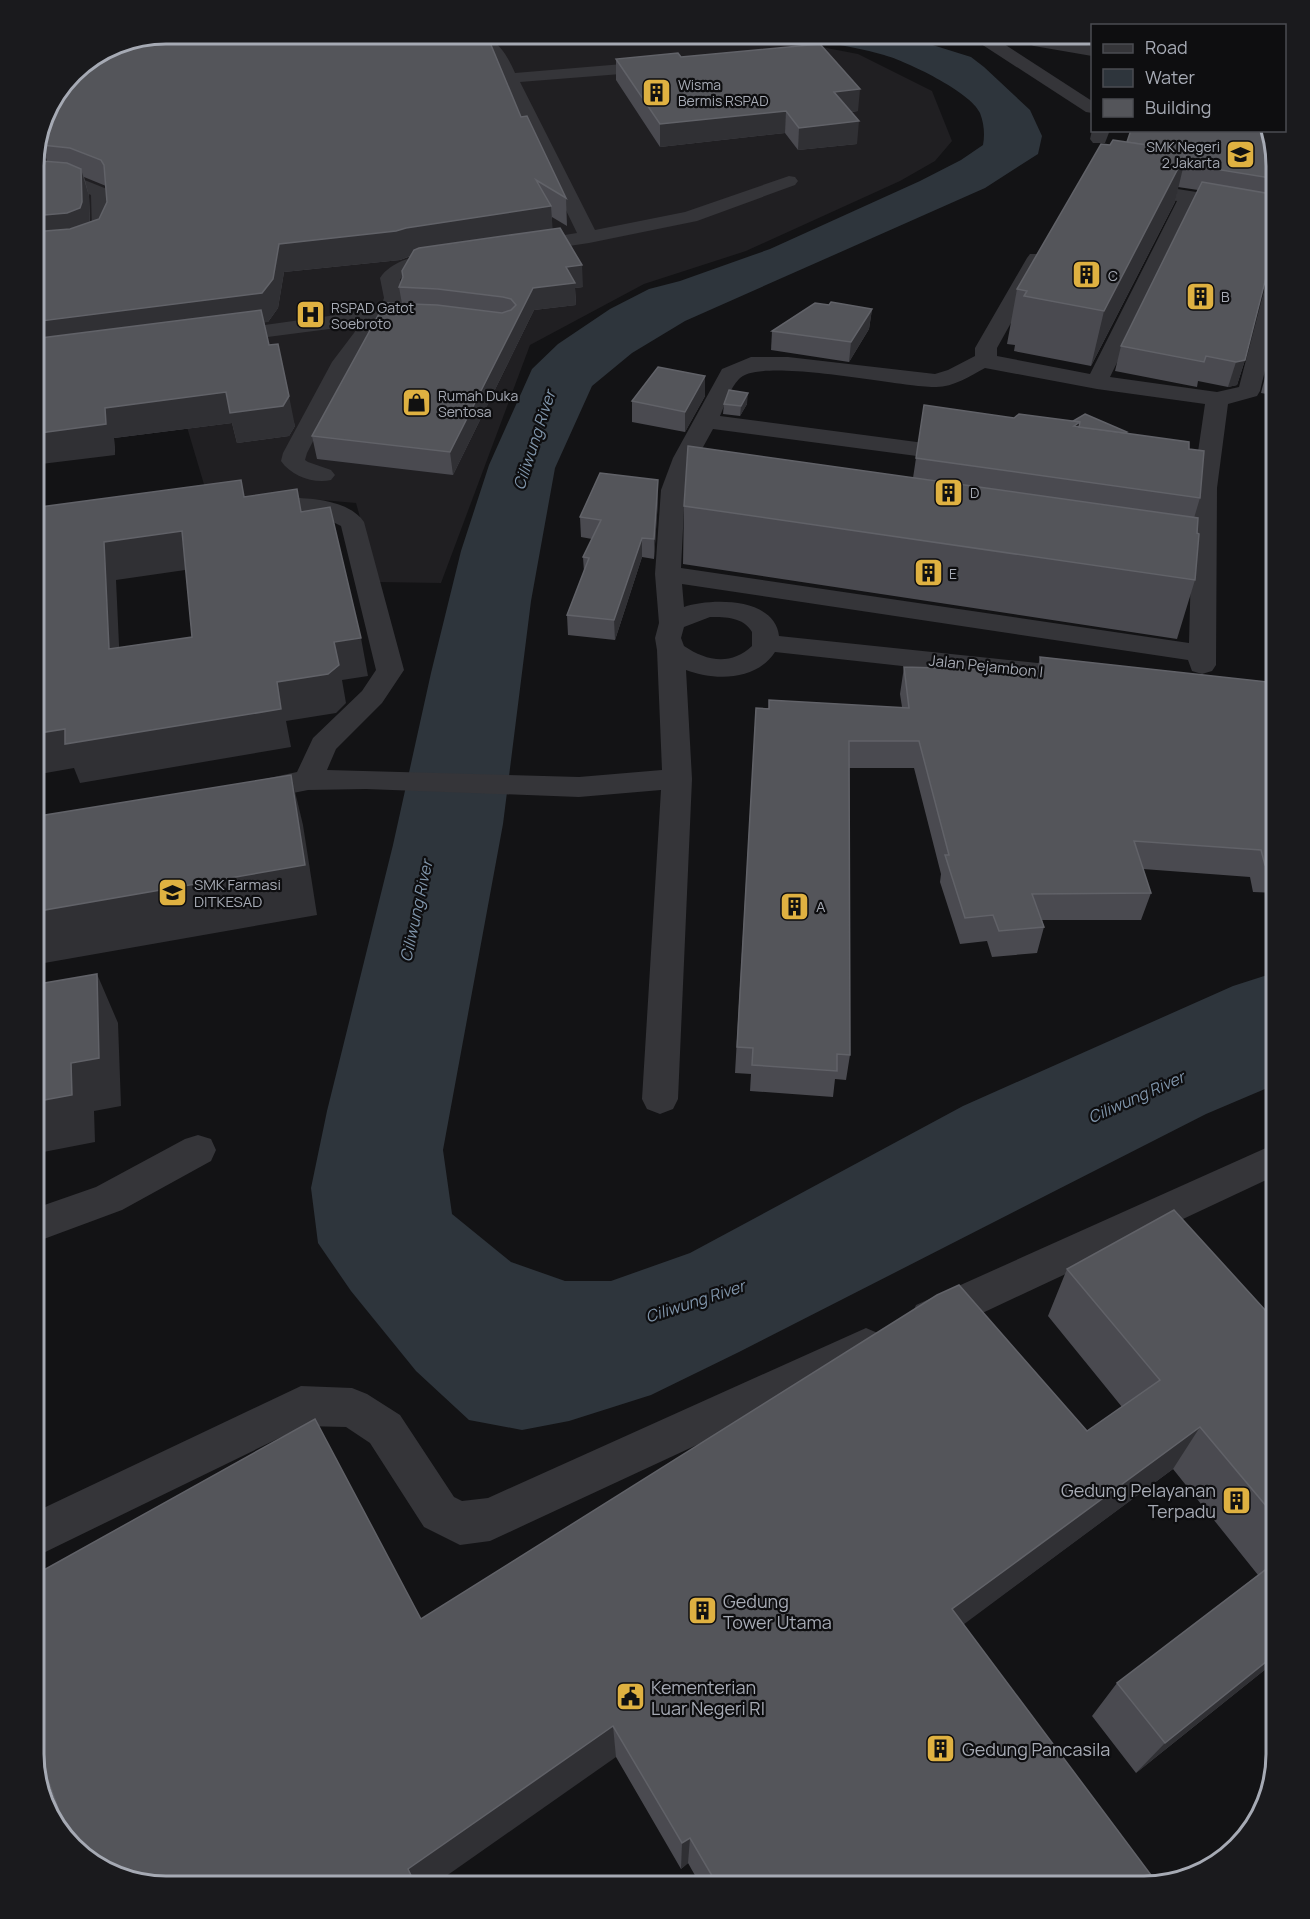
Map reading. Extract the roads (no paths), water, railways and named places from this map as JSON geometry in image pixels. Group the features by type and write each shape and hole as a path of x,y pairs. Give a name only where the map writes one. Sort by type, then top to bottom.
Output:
{"street":[{"path":"488,44 500,58 590,237"},
{"path":"992,44 1091,107"},
{"path":"1051,44 1091,51"},
{"path":"510,78 676,64"},
{"path":"44,180 91,186 100,193 102,230 99,241 90,246 44,252"},
{"path":"510,249 590,237 690,217 789,180"},
{"path":"1122,186 1255,207"},
{"path":"1097,382 1189,196"},
{"path":"986,359 987,348 1050,236"},
{"path":"323,475 302,470 294,464 295,453 343,362 378,316 390,309 394,298 390,278 397,270 417,262 464,256"},
{"path":"204,340 378,316 408,318"},
{"path":"986,359 994,364 1097,382 1217,399 1249,391 1266,323"},
{"path":"660,1099 677,779 668,574 684,492 685,458 730,374 751,364 789,364 936,381 956,375 986,359"},
{"path":"668,574 1201,674 1192,568 1217,399"},
{"path":"706,421 986,458"},
{"path":"1136,479 1205,488"},
{"path":"232,511 302,502 328,509 352,522 390,670 372,697 323,745 308,780"},
{"path":"732,609 758,621 765,631 766,643 760,654 750,662 723,669 701,666 683,660 671,636 700,610 732,609"},
{"name":"Jalan Pejambon I","path":"766,643 1098,678"},
{"path":"216,800 308,780 579,787 677,779"},
{"path":"44,1222 110,1199 198,1150"},
{"path":"44,1531 301,1406 352,1408 385,1429 439,1512 460,1523 490,1520 1266,1163"}],"water":[{"name":"Ciliwung River","path":"834,44 929,44 971,57 1030,110 1042,136 1038,154 985,188 685,321 632,353 592,386 555,468 531,601 503,824 443,1150 452,1214 511,1262 565,1281 611,1281 690,1253 963,1106 1233,986 1266,976 1266,1089 1206,1114 651,1395 569,1421 522,1430 469,1420 416,1371 351,1291 318,1243 311,1188 327,1111 393,845 461,551 489,465 532,369 558,344 610,309 649,289 680,281 770,249 920,181 961,160 983,145 984,133 980,113 964,96 922,70 894,58"}],"place":[{"name":"Wisma Bermis RSPAD","path":"657,92"},
{"name":"SMK Negeri 2 Jakarta","path":"1241,154"},
{"name":"C","path":"1087,275"},
{"name":"B","path":"1200,296"},
{"name":"RSPAD Gatot Soebroto","path":"310,315"},
{"name":"Rumah Duka Sentosa","path":"417,403"},
{"name":"D","path":"949,492"},
{"name":"E","path":"928,573"},
{"name":"SMK Farmasi DITKESAD","path":"173,893"},
{"name":"A","path":"795,906"},
{"name":"Gedung Pelayanan Terpadu","path":"1237,1500"},
{"name":"Gedung Tower Utama","path":"702,1611"},
{"name":"Kementerian Luar Negeri RI","path":"630,1697"},
{"name":"Gedung Pancasila","path":"941,1749"}]}
